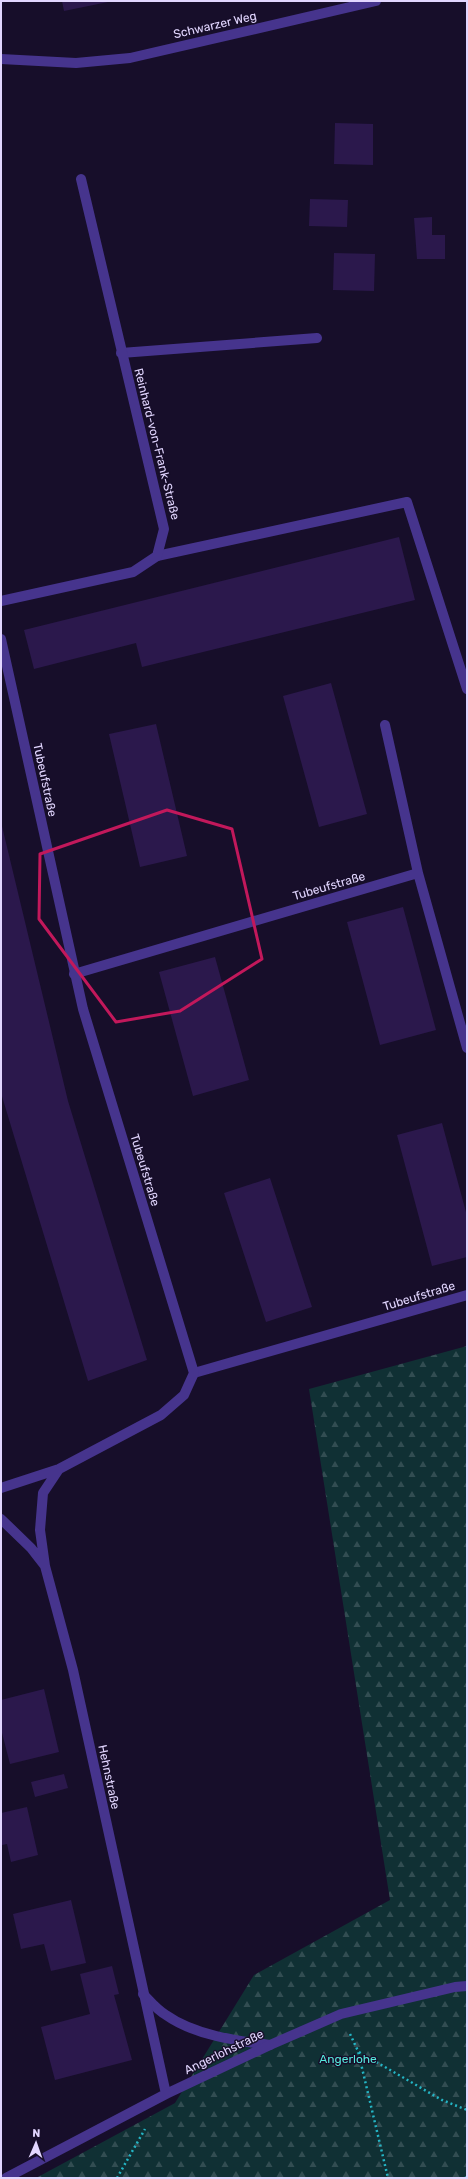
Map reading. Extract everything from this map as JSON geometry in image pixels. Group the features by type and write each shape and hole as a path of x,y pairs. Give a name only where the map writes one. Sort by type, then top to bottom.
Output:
{"street":[{"name":"Schwarzer Weg","path":"1,59 76,63 130,58 376,1"},
{"name":"Reinhard-von-Frank-Straße","path":"80,179 164,529 157,556"},
{"path":"121,353 317,338"},
{"path":"1,601 133,572 157,556 407,502 467,689"},
{"name":"Tubeufstraße","path":"1,639 74,974 114,1115 194,1373 467,1295"},
{"path":"385,725 418,874 467,1048"},
{"name":"Tubeufstraße","path":"74,974 418,874"},
{"path":"1,1488 59,1469 161,1415 184,1394 194,1373"},
{"name":"Hehnstraße","path":"59,1469 43,1493 40,1530 45,1566 73,1670 166,2094"},
{"name":"Hehnstraße","path":"1,1520 31,1548 45,1566"},
{"name":"Angerlohstraße","path":"6,2178 166,2094 270,2045 341,2014 455,1987 467,1986"},
{"path":"143,1994 166,2016 197,2030 236,2041 270,2045"}],"path":[{"path":"341,2014 358,2051 388,2178"},
{"path":"358,2051 442,2100 467,2110"},
{"path":"117,2178 147,2127"}],"highlighted area":[{"path":"167,810 232,829 262,959 180,1011 116,1022 39,919 40,854"}],"green space":[{"name":"Angerlohe","path":"467,1346 467,2178 36,2178 175,2103 254,1975 390,1900 309,1389"}],"building":[{"path":"62,1 108,1 108,2 64,11"},
{"path":"335,123 373,124 373,165 334,164"},
{"path":"310,199 348,200 347,227 309,226"},
{"path":"432,217 432,235 445,235 445,259 417,259 414,218"},
{"path":"334,253 375,254 374,291 333,290"},
{"path":"399,537 415,600 142,667 136,643 34,669 24,630"},
{"path":"331,683 367,814 319,827 283,696"},
{"path":"156,724 187,856 140,867 109,734"},
{"path":"1,822 68,1101 147,1360 88,1381 1,1093"},
{"path":"403,907 436,1030 380,1045 347,922"},
{"path":"215,957 249,1080 193,1096 159,972"},
{"path":"442,1123 467,1216 467,1257 432,1266 397,1135"},
{"path":"270,1178 312,1307 266,1322 224,1193"},
{"path":"44,1689 59,1752 10,1764 1,1729 1,1700"},
{"path":"64,1774 68,1788 35,1797 31,1782"},
{"path":"27,1807 38,1855 11,1862 7,1844 2,1845 1,1841 1,1813"},
{"path":"71,1900 86,1963 51,1971 44,1944 21,1949 13,1914"},
{"path":"112,1966 119,1994 114,1995 132,2060 55,2080 41,2027 90,2014 80,1974"}]}
